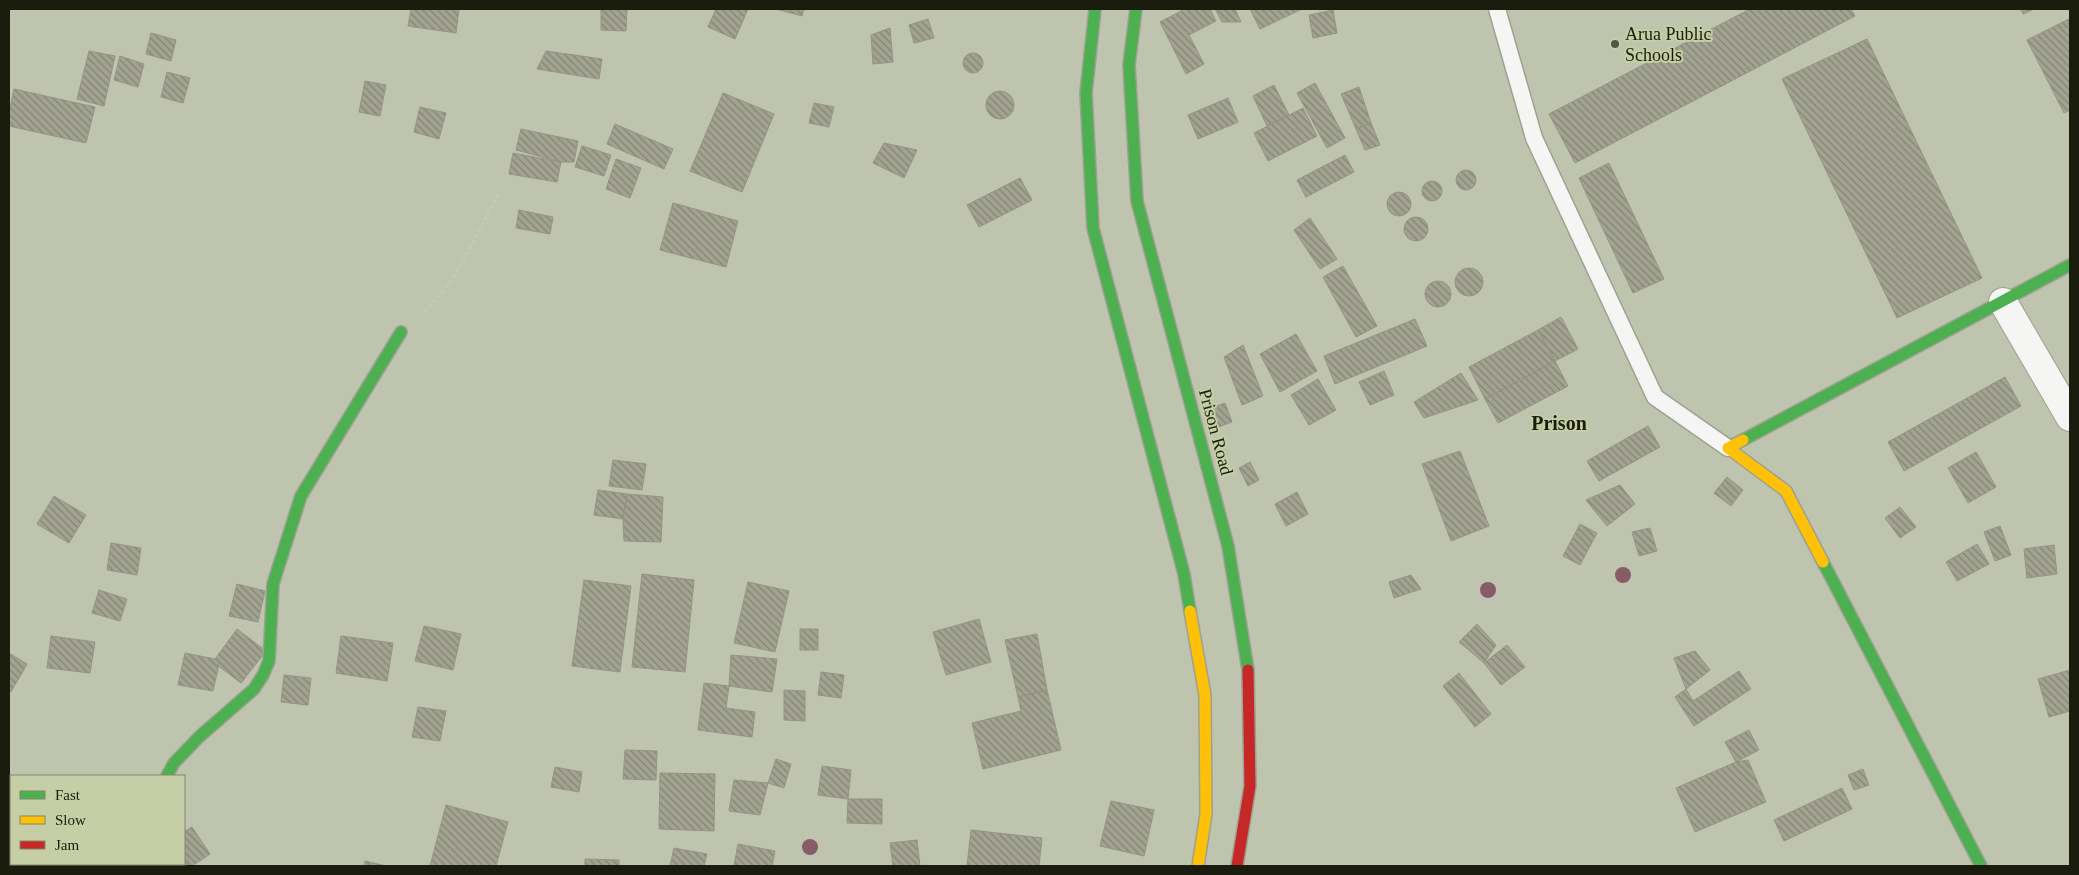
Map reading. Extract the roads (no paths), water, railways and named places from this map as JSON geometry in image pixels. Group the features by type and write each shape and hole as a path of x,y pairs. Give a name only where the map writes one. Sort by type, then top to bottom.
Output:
{"street":[{"path":"1095,9 1086,92 1093,228 1184,574 1205,695 1206,814 1198,866"},
{"name":"Prison Road","path":"1136,9 1129,65 1137,201 1228,546 1248,668 1250,786 1237,866"},
{"path":"1981,866 1786,491 1728,448 2070,265"},
{"path":"2003,302 2070,417"},
{"path":"168,775 174,763 198,737 254,689 263,675 269,661 273,584 301,496 401,332"}],"lane":[{"path":"1497,9 1534,138 1655,397 1728,448"}],"place":[{"name":"Arua Public Schools","path":"1615,44"}],"district":[{"name":"Prison","path":"1559,423"}]}
